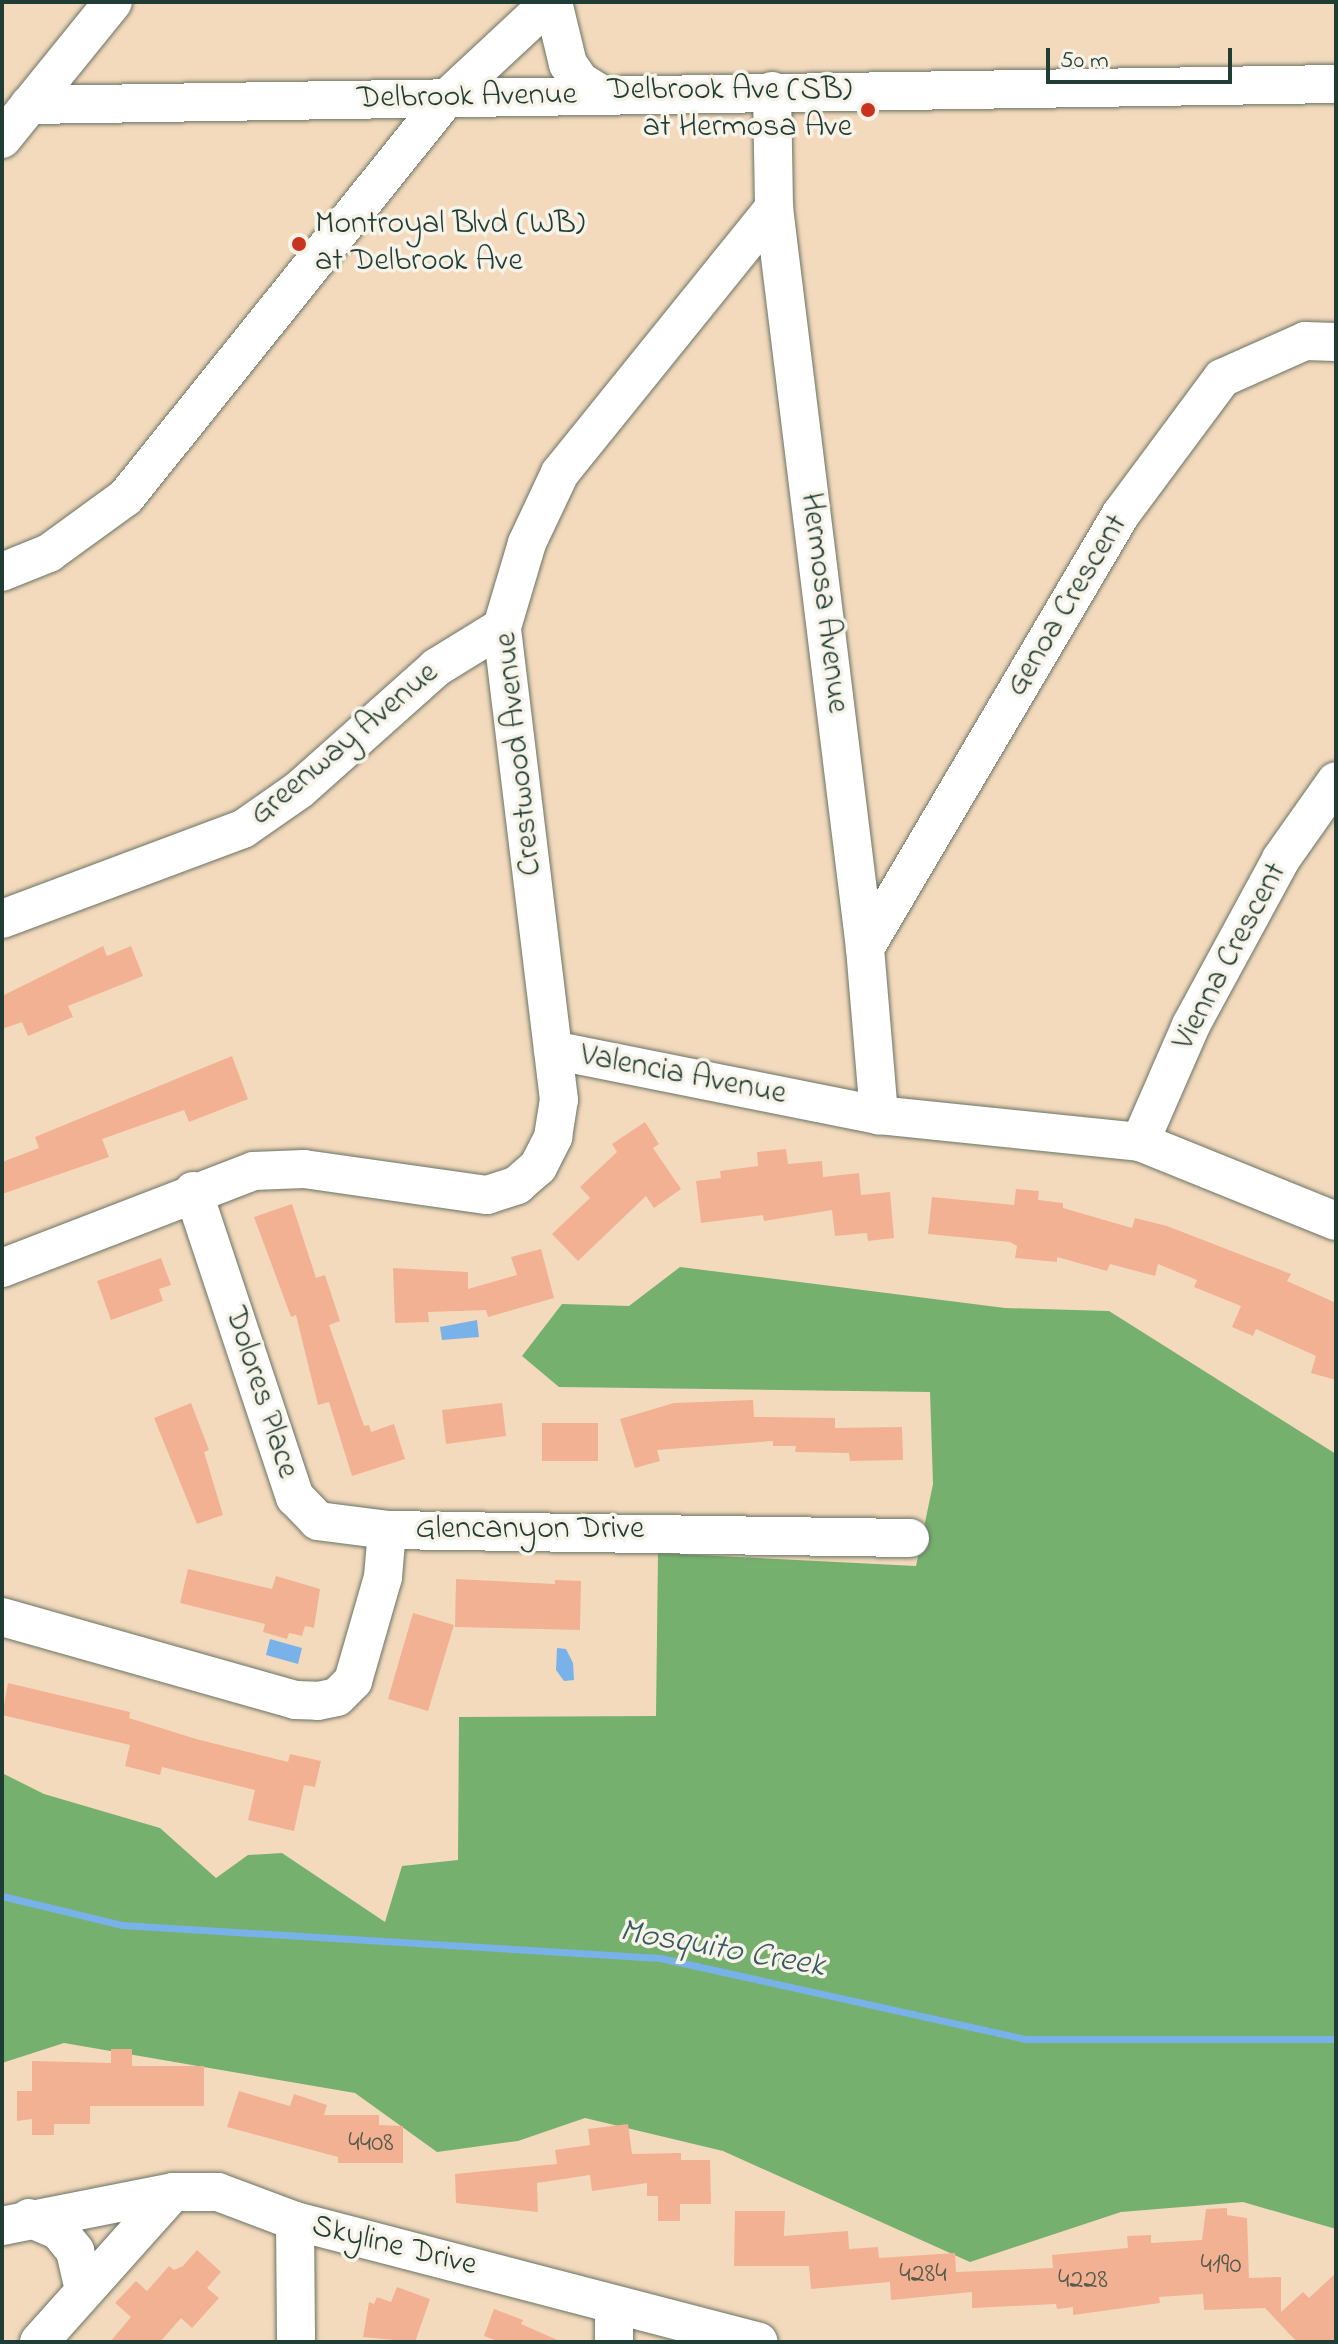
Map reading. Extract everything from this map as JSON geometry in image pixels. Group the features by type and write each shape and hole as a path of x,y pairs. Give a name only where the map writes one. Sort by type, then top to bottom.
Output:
{"street":[{"path":"2,139 113,2"},
{"path":"2,572 49,553 126,497 445,100 551,2 568,64 580,81 602,95"},
{"name":"Delbrook Avenue","path":"29,105 1336,84"},
{"name":"Hermosa Avenue","path":"772,91 774,208 865,948 879,1115"},
{"name":"Crestwood Avenue","path":"553,1050 502,627 527,543 560,473 774,208"},
{"name":"Genoa Crescent","path":"865,948 1121,514 1222,378 1305,341 1336,342"},
{"name":"Greenway Avenue","path":"2,919 243,829 299,790 437,667 502,627"},
{"name":"Vienna Crescent","path":"1140,1142 1191,1025 1281,859 1336,781"},
{"name":"Valencia Avenue","path":"2,1268 193,1191 253,1171 304,1169 451,1193 487,1195 517,1185 538,1167 553,1137 559,1100 553,1050 879,1115 1140,1142 1336,1221"},
{"name":"Dolores Place","path":"193,1191 295,1497 318,1521 387,1530"},
{"name":"Glencanyon Drive","path":"2,1617 295,1700 337,1697 353,1681 383,1577 387,1530 910,1538"},
{"path":"39,2342 173,2192"},
{"name":"Skyline Drive","path":"16,2222 173,2192 218,2192 295,2221 758,2342"},
{"path":"295,2221 296,2342"},
{"name":"Skyline Drive","path":"16,2222 59,2231 75,2251 84,2290"},
{"path":"614,2305 614,2342"}],"green space":[{"path":"680,1267 1005,1308 1109,1311 1336,1454 1336,2229 1243,2202 1121,2212 970,2262 723,2151 585,2118 518,2141 437,2152 355,2093 64,2043 2,2063 2,1773 44,1794 160,1828 216,1878 248,1855 282,1853 385,1922 402,1866 458,1860 459,1717 656,1716 658,1553 916,1566 933,1484 930,1392 559,1387 522,1356 562,1304 629,1306"}],"water":[{"path":"477,1320 479,1337 442,1340 440,1327"},
{"path":"270,1639 302,1648 298,1664 266,1655"},
{"path":"557,1648 566,1649 573,1663 574,1680 564,1681 556,1670"}],"building":[{"path":"103,946 107,956 131,946 143,976 68,1006 73,1017 28,1036 22,1022 2,1029 2,996"},
{"path":"232,1056 248,1099 189,1122 184,1110 102,1139 109,1157 2,1194 2,1162 39,1148 35,1137"},
{"path":"645,1122 659,1144 653,1148 681,1189 654,1208 646,1196 578,1261 552,1234 590,1198 580,1187 617,1152 612,1144"},
{"path":"786,1149 788,1164 822,1161 823,1177 859,1173 861,1195 890,1192 894,1238 868,1241 867,1233 835,1236 832,1210 764,1221 763,1215 701,1223 696,1181 721,1178 720,1171 758,1166 757,1152"},
{"path":"1016,1189 1039,1191 1038,1200 1063,1203 1063,1208 1132,1228 1135,1218 1167,1226 1291,1274 1287,1281 1336,1303 1336,1380 1311,1373 1316,1356 1256,1329 1253,1336 1232,1327 1241,1306 1194,1287 1197,1280 1158,1264 1155,1276 1110,1264 1107,1271 1057,1257 1057,1262 1015,1258 1017,1246 1010,1242 928,1234 932,1197 1014,1205"},
{"path":"292,1204 316,1278 325,1275 340,1321 329,1325 364,1426 369,1425 371,1432 394,1424 405,1459 352,1476 329,1402 318,1405 296,1315 291,1317 254,1217"},
{"path":"541,1249 554,1298 488,1317 486,1310 428,1312 429,1322 395,1323 393,1268 468,1272 468,1289 517,1275 511,1257"},
{"path":"161,1258 171,1285 159,1289 163,1301 111,1320 97,1281"},
{"path":"753,1400 754,1417 835,1418 835,1428 902,1427 903,1460 850,1461 849,1453 795,1452 796,1446 773,1446 773,1441 657,1450 660,1461 635,1468 620,1419 674,1403"},
{"path":"191,1403 209,1450 204,1452 223,1515 197,1524 154,1418"},
{"path":"502,1403 506,1436 446,1444 442,1410"},
{"path":"542,1423 598,1423 598,1461 542,1461"},
{"path":"188,1569 272,1589 276,1576 320,1589 314,1628 305,1626 302,1636 289,1633 287,1639 263,1632 265,1624 180,1603"},
{"path":"456,1579 555,1584 555,1580 581,1581 580,1630 455,1627"},
{"path":"413,1613 454,1625 428,1711 388,1699"},
{"path":"8,1683 130,1712 129,1718 288,1762 290,1754 321,1761 315,1787 304,1785 294,1831 248,1820 255,1790 162,1767 160,1775 125,1766 130,1745 2,1715"},
{"path":"111,2049 132,2049 132,2066 204,2066 204,2106 90,2106 90,2124 54,2124 54,2135 32,2135 32,2119 17,2121 17,2091 32,2091 32,2061 111,2063"},
{"path":"239,2091 290,2106 294,2094 327,2105 324,2115 379,2115 379,2125 403,2126 403,2163 338,2163 338,2157 227,2127"},
{"path":"628,2124 632,2154 681,2153 681,2160 710,2160 711,2204 680,2204 680,2221 658,2221 658,2196 647,2196 647,2183 592,2191 590,2175 537,2183 538,2212 456,2203 455,2174 557,2164 555,2150 590,2145 588,2129"},
{"path":"1227,2208 1227,2215 1247,2218 1249,2278 1281,2277 1281,2312 1303,2292 1309,2298 1336,2273 1336,2342 1297,2342 1265,2308 1204,2310 1203,2294 1159,2297 1160,2303 1073,2315 1073,2307 1057,2309 1056,2304 972,2308 972,2292 891,2300 890,2282 811,2289 809,2266 734,2266 735,2211 785,2211 784,2236 848,2231 849,2249 878,2247 879,2258 955,2253 956,2272 1053,2268 1052,2255 1128,2248 1127,2236 1151,2235 1151,2243 1202,2240 1206,2209"},
{"path":"197,2250 221,2272 207,2288 219,2298 192,2328 181,2318 160,2342 110,2342 131,2317 115,2303 136,2281 147,2291 169,2266 174,2270 183,2266"},
{"path":"397,2287 430,2299 415,2342 363,2337 369,2302 374,2304 377,2297 391,2302"},
{"path":"494,2309 523,2320 521,2324 562,2342 500,2342 484,2336"}],"waterway":[{"name":"Mosquito Creek","path":"2,1896 122,1925 660,1958 1026,2039 1336,2039"}],"place":[{"name":"Delbrook Ave (SB) at Hermosa Ave","path":"868,110"},
{"name":"Montroyal Blvd (WB) at Delbrook Ave","path":"299,244"}]}
